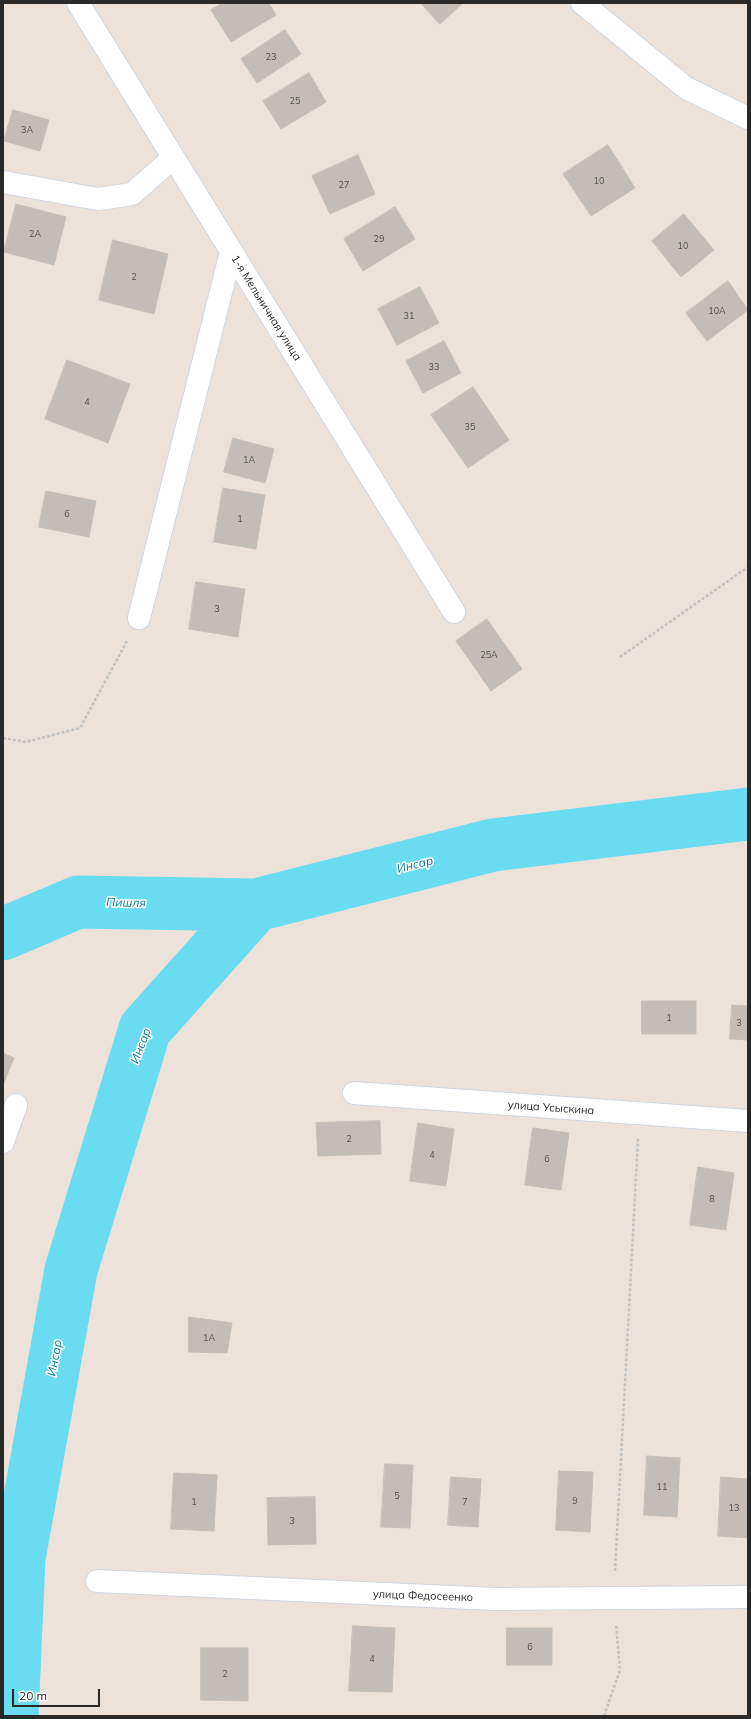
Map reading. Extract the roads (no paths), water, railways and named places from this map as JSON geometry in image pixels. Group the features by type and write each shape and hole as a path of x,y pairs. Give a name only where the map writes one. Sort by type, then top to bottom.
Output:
{"street":[{"name":"1-я Мельничная улица","path":"78,3 454,612"},
{"path":"582,3 686,88 748,118"},
{"path":"3,182 98,199 132,194 173,158"},
{"path":"139,618 231,252"},
{"name":"улица Усыскина","path":"354,1093 748,1121"},
{"path":"3,1142 16,1105"},
{"name":"улица Федосеенко","path":"97,1581 495,1599 748,1597"}],"waterway":[{"name":"Инсар","path":"12,1716 19,1558 71,1270 145,1029 256,905 493,845 748,814"},
{"name":"Пишля","path":"3,934 78,902 256,905"}]}
